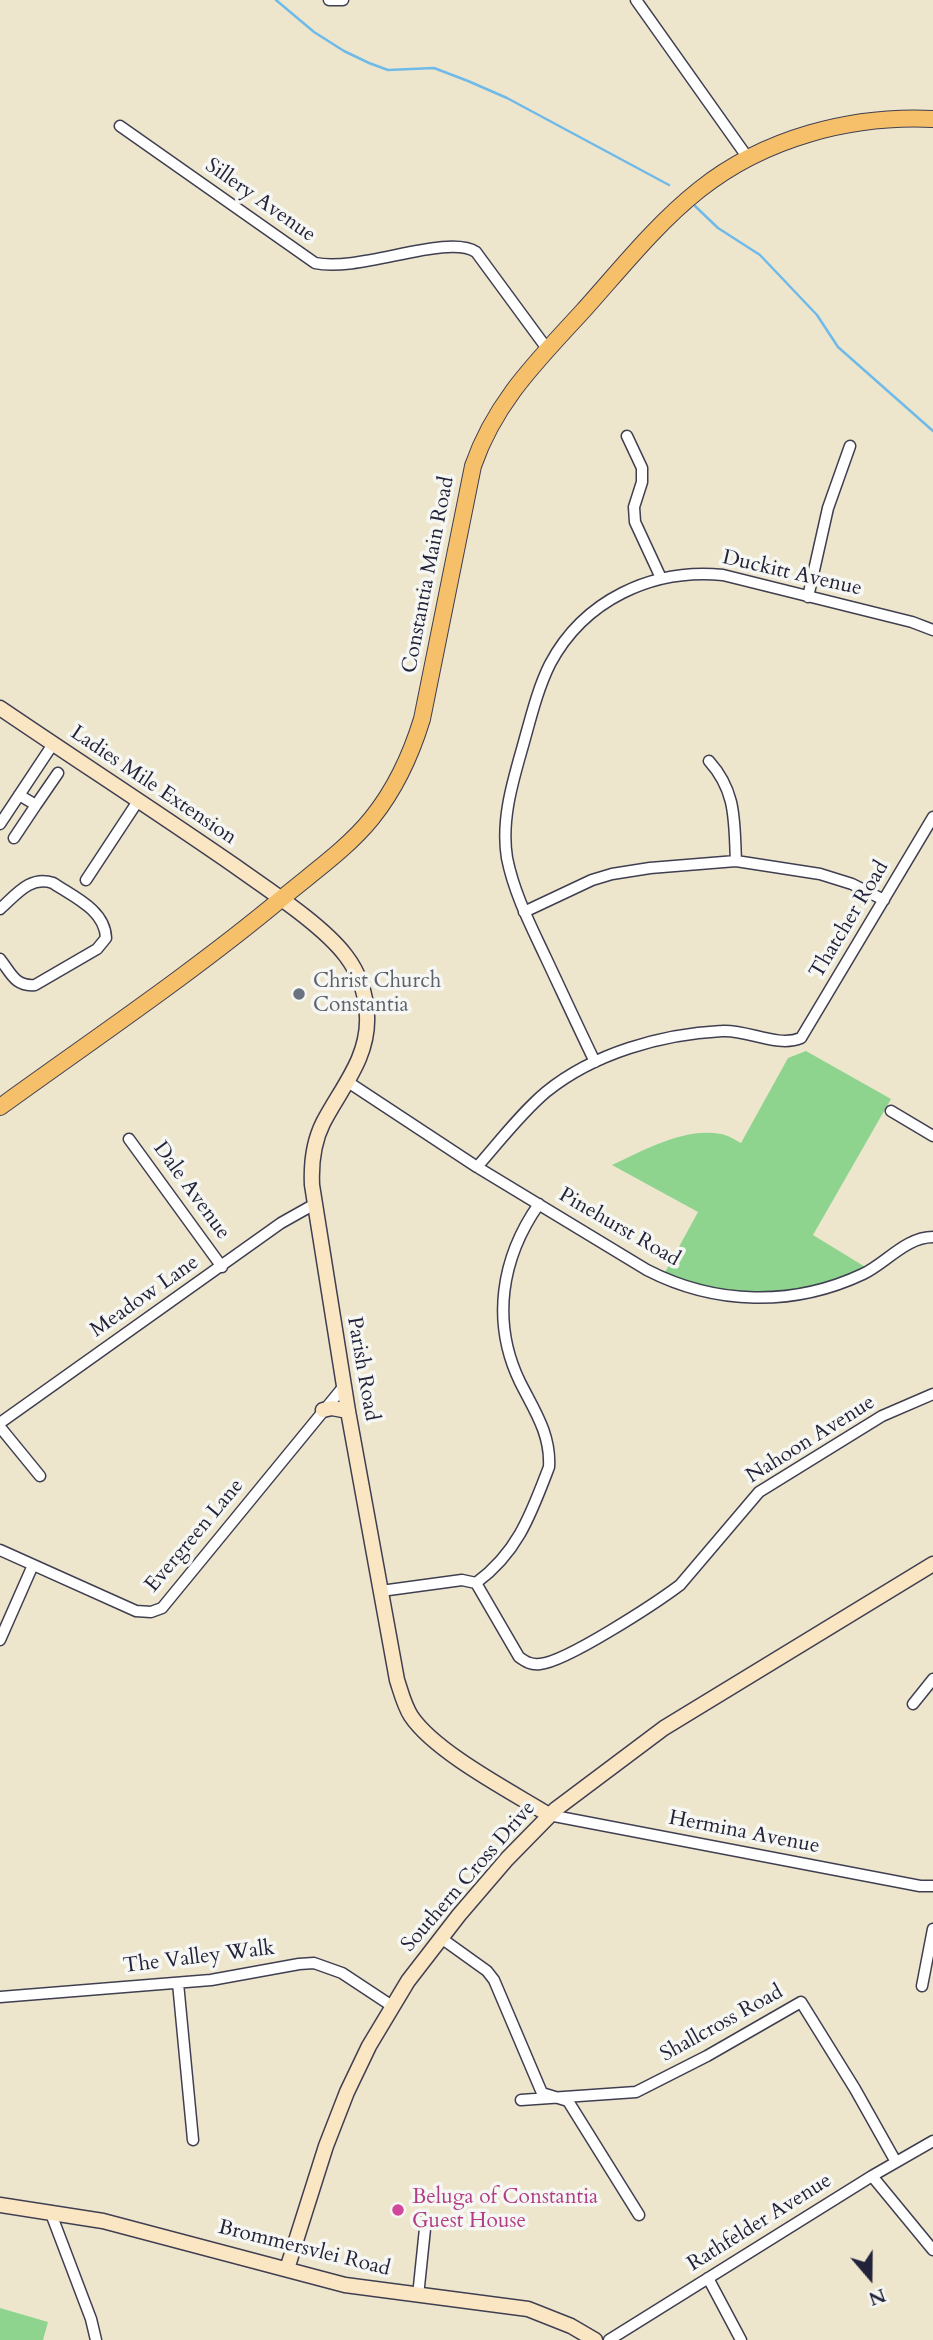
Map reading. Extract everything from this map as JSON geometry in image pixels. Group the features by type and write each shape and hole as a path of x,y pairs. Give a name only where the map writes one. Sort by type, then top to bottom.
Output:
{"main road":[{"name":"Constantia Main Road","path":"0,1107 229,941 339,851 371,819 409,758 422,719 472,467 495,415 548,350 622,267 684,202 748,158 779,144 838,127 878,121 933,119"}],"street":[{"path":"329,0 343,0"},
{"path":"636,0 748,158"},
{"name":"Sillery Avenue","path":"120,126 315,263 344,266 449,246 468,247 476,252 548,350"},
{"path":"627,436 642,468 642,482 634,507 635,522 660,578"},
{"path":"808,597 828,508 850,446"},
{"name":"Duckitt Avenue","path":"595,1062 524,912 511,876 507,854 507,809 528,728 549,667 571,632 614,596 660,578 681,574 723,576 912,622 933,630"},
{"name":"Ladies Mile Extension","path":"0,709 280,900"},
{"path":"0,824 53,744"},
{"path":"709,761 719,772 730,793 736,861"},
{"path":"14,838 58,772"},
{"path":"19,795 36,805"},
{"path":"86,880 138,801"},
{"name":"Thatcher Road","path":"595,1062 656,1041 696,1032 730,1030 798,1040 805,1034 884,900 929,834 933,817"},
{"path":"524,912 592,880 612,874 736,861 820,874 852,884 884,900"},
{"path":"0,909 26,886 36,881 46,881 94,911 102,920 106,938 97,949 35,985 27,986 15,980 0,959"},
{"name":"Parish Road","path":"280,900 336,944 351,964 360,983 367,1017 361,1056 323,1123 316,1140 311,1170 313,1205 397,1680 410,1715 422,1730 441,1746 549,1815"},
{"path":"477,1167 544,1094 562,1080 595,1062"},
{"name":"Pinehurst Road","path":"348,1083 477,1167 664,1279 712,1294 758,1299 798,1295 863,1273 915,1241 933,1237"},
{"path":"891,1111 933,1136"},
{"name":"Dale Avenue","path":"129,1139 222,1267"},
{"path":"381,1591 462,1580 476,1583 494,1570 513,1548 534,1506 549,1466 550,1455 544,1430 509,1353 503,1322 503,1297 509,1263 523,1229 538,1204"},
{"name":"Meadow Lane","path":"0,1425 281,1223 313,1205"},
{"name":"Evergreen Lane","path":"0,1550 136,1611 151,1612 162,1608 344,1385"},
{"name":"Nahoon Avenue","path":"476,1583 519,1657 528,1663 540,1664 568,1655 680,1586 749,1502 776,1480 882,1416 933,1395"},
{"path":"323,1410 332,1408 348,1411"},
{"path":"0,1425 40,1476"},
{"path":"0,1640 33,1564"},
{"name":"Southern Cross Drive","path":"287,2269 326,2146 347,2092 392,2006 459,1914 549,1815 664,1728 933,1564"},
{"path":"913,1704 933,1679"},
{"name":"Hermina Avenue","path":"549,1815 920,1886 933,1886"},
{"path":"922,1986 933,1929"},
{"path":"440,1938 487,1971 494,1980 542,2093 568,2101 639,2215"},
{"name":"The Valley Walk","path":"0,1997 211,1980 314,1963 342,1973 392,2006"},
{"path":"178,1983 193,2140"},
{"name":"Shallcross Road","path":"521,2099 636,2092 707,2056 801,2002 896,2162"},
{"name":"Rathfelder Avenue","path":"609,2340 872,2175 933,2141"},
{"path":"872,2175 933,2250"},
{"name":"Brommersvlei Road","path":"0,2205 50,2211 158,2234 345,2285 528,2309 571,2326 595,2340"},
{"path":"50,2211 96,2340"},
{"path":"418,2296 426,2219"},
{"path":"708,2278 741,2340"}],"green space":[{"path":"806,1051 891,1099 813,1235 867,1268 797,1292 737,1294 663,1276 698,1212 612,1165 665,1141 693,1134 721,1134 741,1143 788,1058"},
{"path":"0,2308 48,2322 43,2340 0,2340"}],"waterway":[{"path":"276,0 314,32 369,63 388,70 434,68 468,81 507,98 669,185"},
{"path":"695,206 718,228 760,255 817,315 838,347 933,431"}],"place":[{"name":"Christ Church Constantia","path":"299,994"},
{"name":"Beluga of Constantia Guest House","path":"398,2210"}]}
